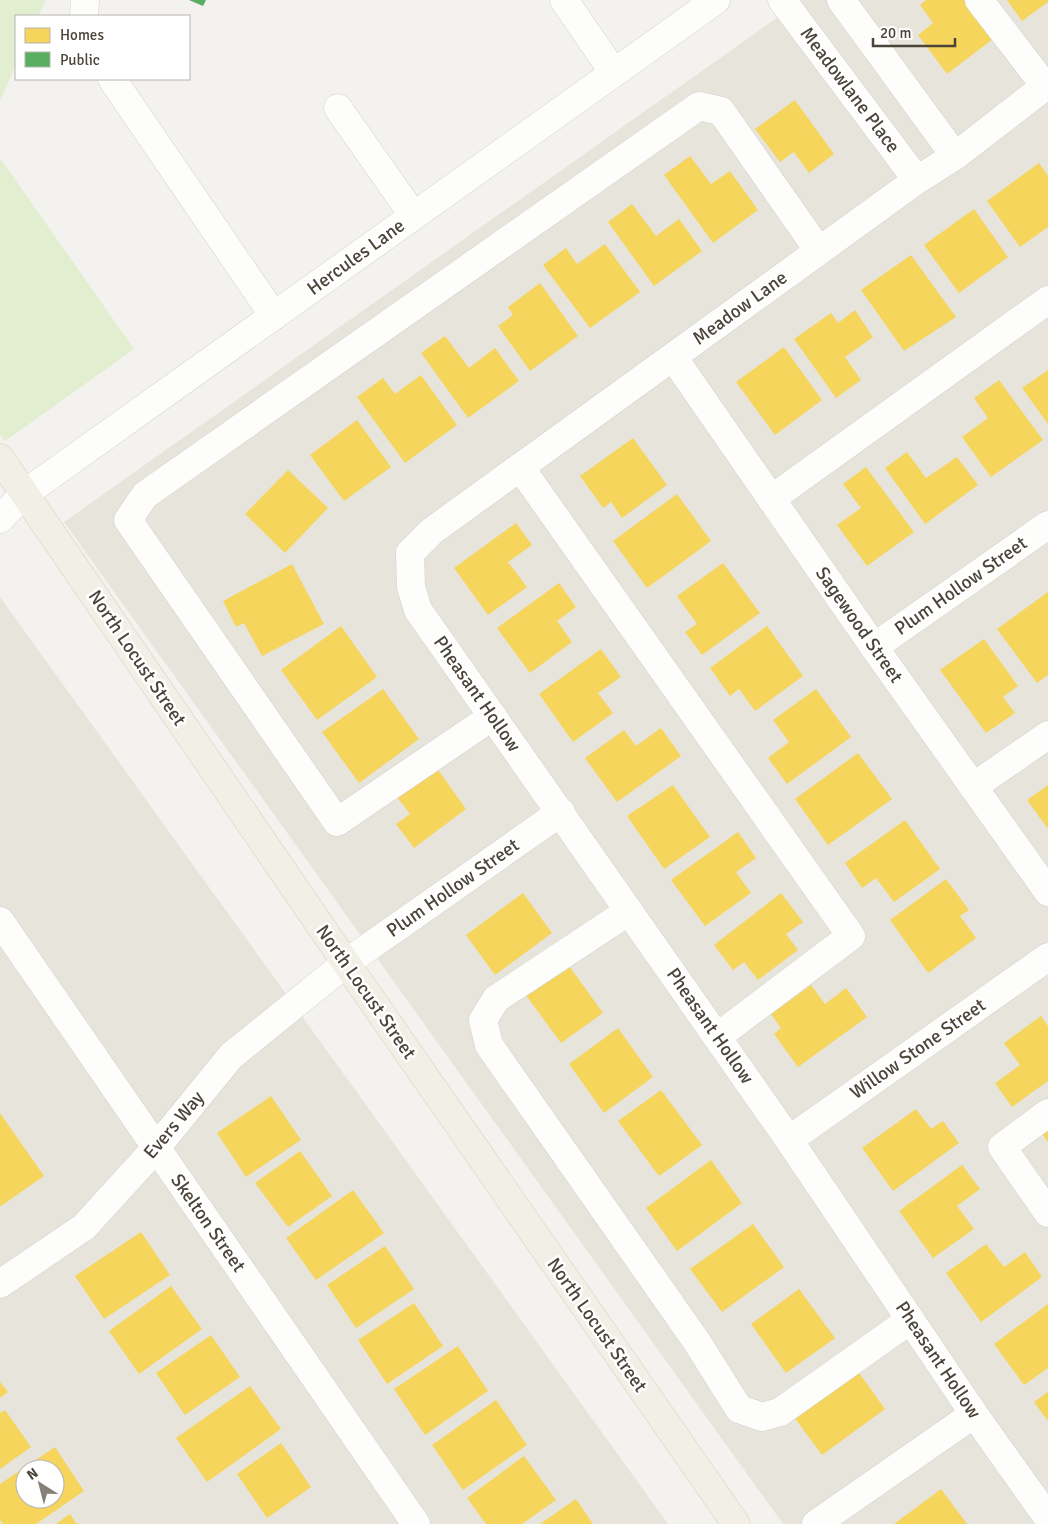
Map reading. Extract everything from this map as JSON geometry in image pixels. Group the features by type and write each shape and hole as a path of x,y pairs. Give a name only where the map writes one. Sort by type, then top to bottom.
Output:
{"main road":[{"name":"North Locust Street","path":"0,458 346,963 736,1524"}],"street":[{"path":"84,15 85,0"},
{"path":"564,0 614,73"},
{"name":"Hercules Lane","path":"0,519 24,494 716,0"},
{"name":"Meadowlane Place","path":"782,0 917,180"},
{"path":"841,0 955,156"},
{"path":"979,0 1047,85"},
{"path":"113,80 274,316"},
{"name":"Meadow Lane","path":"432,531 917,180 955,156 1047,85"},
{"path":"493,716 337,822 128,520 145,495 699,106 721,110 820,250"},
{"path":"338,108 413,215"},
{"path":"772,499 1048,300"},
{"name":"Sagewood Street","path":"673,357 874,647 1048,892"},
{"path":"520,467 851,936 717,1037"},
{"name":"Plum Hollow Street","path":"874,647 1048,525"},
{"name":"Pheasant Hollow","path":"432,531 410,553 411,587 418,610 789,1140 974,1414 1041,1519"},
{"path":"973,787 1048,735"},
{"name":"Plum Hollow Street","path":"346,963 561,812"},
{"path":"629,911 496,999 483,1020 489,1045 697,1342 740,1409 762,1417 780,1412 910,1320"},
{"name":"Skelton Street","path":"0,921 416,1524"},
{"name":"Willow Stone Street","path":"789,1140 1048,957"},
{"name":"Evers Way","path":"0,1284 84,1227 156,1148 231,1056 346,963"},
{"path":"1048,1113 1002,1147 1048,1213"},
{"path":"816,1524 974,1414"}],"shaded area":[{"path":"802,0 1048,0 1048,1524 783,1524 64,522"},
{"path":"0,597 668,1524 0,1524"}],"green space":[{"path":"0,0 46,0 38,15 15,15 15,67 0,101"},
{"path":"0,158 134,349 5,441 0,434"}],"building: Homes":[{"path":"926,0 965,0 993,39 947,74 918,35 933,23 920,5"},
{"path":"1007,0 1048,0 1048,2 1022,21"},
{"path":"795,100 834,154 809,173 794,152 780,162 755,129"},
{"path":"690,156 711,184 730,171 758,210 713,243 664,175"},
{"path":"1039,163 1048,176 1048,227 1020,247 987,201"},
{"path":"632,204 656,236 679,219 702,251 654,286 608,222"},
{"path":"974,209 1008,257 959,293 924,245"},
{"path":"605,244 640,292 590,328 543,265 566,248 577,264"},
{"path":"911,255 956,317 904,351 861,290"},
{"path":"540,283 578,336 530,371 498,326 513,315 508,307"},
{"path":"855,310 873,337 845,357 861,380 836,398 794,339 831,313 838,323"},
{"path":"445,336 469,368 495,348 519,381 468,418 421,353"},
{"path":"784,347 822,400 775,435 736,382"},
{"path":"1048,370 1048,424 1022,388"},
{"path":"421,375 457,425 405,463 357,397 383,378 395,394"},
{"path":"999,380 1043,440 991,477 962,437 988,418 974,398"},
{"path":"357,420 391,467 344,501 310,455"},
{"path":"633,438 667,485 622,518 611,502 603,508 580,476"},
{"path":"907,452 926,478 957,457 978,485 925,524 885,468"},
{"path":"866,467 914,532 867,566 837,525 861,508 843,484"},
{"path":"288,470 328,508 285,553 245,514"},
{"path":"677,494 711,541 647,588 613,541"},
{"path":"516,523 532,545 508,562 527,587 488,615 454,568"},
{"path":"723,563 760,613 702,655 685,632 697,624 677,596"},
{"path":"292,564 324,624 262,656 244,623 236,627 223,601"},
{"path":"559,583 576,607 557,621 572,642 530,673 497,628"},
{"path":"1048,592 1048,675 1037,683 997,629"},
{"path":"341,626 377,677 317,720 281,670"},
{"path":"767,626 803,676 755,711 739,689 730,696 710,668"},
{"path":"984,639 1018,686 1003,697 1015,713 986,733 940,670"},
{"path":"601,649 621,677 598,693 613,713 573,742 539,694"},
{"path":"383,689 419,739 359,783 322,732"},
{"path":"816,689 851,737 787,784 768,758 789,742 773,720"},
{"path":"661,728 681,756 617,802 585,758 624,730 636,746"},
{"path":"858,753 892,799 828,845 795,799"},
{"path":"434,764 466,809 414,848 396,824 410,814 394,793"},
{"path":"673,785 710,837 664,869 627,816"},
{"path":"1048,785 1048,829 1027,800"},
{"path":"905,820 940,869 894,902 876,878 862,888 845,863"},
{"path":"738,832 756,858 736,872 751,893 705,926 671,880"},
{"path":"946,879 969,910 960,916 976,938 928,973 890,920"},
{"path":"523,893 552,933 495,975 466,935"},
{"path":"781,893 803,922 786,934 798,950 758,980 744,962 733,970 714,945"},
{"path":"567,963 603,1013 561,1043 525,994"},
{"path":"811,985 825,1004 846,988 867,1017 798,1067 774,1034 781,1028 771,1014"},
{"path":"1041,1016 1048,1026 1048,1081 1012,1107 995,1083 1020,1065 1004,1043"},
{"path":"618,1028 653,1077 604,1113 569,1064"},
{"path":"661,1090 702,1145 659,1176 618,1121"},
{"path":"271,1096 301,1140 246,1177 217,1133"},
{"path":"916,1109 931,1129 943,1121 959,1143 893,1191 862,1148"},
{"path":"0,1113 44,1176 1,1206 0,1205"},
{"path":"1048,1115 1048,1142 1035,1124"},
{"path":"300,1151 332,1196 288,1227 255,1183"},
{"path":"711,1160 742,1203 677,1251 646,1208"},
{"path":"962,1165 980,1189 957,1206 974,1229 933,1258 899,1211"},
{"path":"353,1190 384,1233 316,1280 286,1238"},
{"path":"753,1224 784,1267 722,1312 690,1269"},
{"path":"141,1232 170,1275 104,1319 75,1276"},
{"path":"986,1244 1004,1267 1025,1252 1042,1277 981,1322 946,1273"},
{"path":"385,1246 414,1289 356,1328 327,1285"},
{"path":"171,1286 202,1329 139,1374 109,1331"},
{"path":"799,1289 835,1338 786,1373 751,1324"},
{"path":"414,1303 443,1346 387,1384 358,1340"},
{"path":"1048,1304 1048,1368 1024,1385 994,1344"},
{"path":"211,1335 240,1377 185,1415 156,1373"},
{"path":"458,1346 488,1391 425,1435 394,1389"},
{"path":"852,1363 885,1409 822,1455 788,1409"},
{"path":"0,1382 8,1392 0,1398"},
{"path":"250,1386 281,1429 207,1482 176,1438"},
{"path":"1048,1392 1048,1421 1034,1402"},
{"path":"496,1400 527,1445 463,1490 432,1445"},
{"path":"5,1410 31,1447 0,1469 0,1413"},
{"path":"281,1443 311,1487 267,1518 237,1474"},
{"path":"55,1447 63,1459 37,1459"},
{"path":"524,1456 556,1500 522,1524 486,1524 467,1498"},
{"path":"65,1462 84,1491 65,1504"},
{"path":"15,1474 15,1509 58,1509 36,1524 3,1524 0,1520 0,1484"},
{"path":"941,1489 967,1524 894,1524"},
{"path":"576,1499 593,1524 540,1524"},
{"path":"70,1514 77,1524 56,1524"}],"building: Public":[{"path":"189,0 206,0 203,6"}]}
